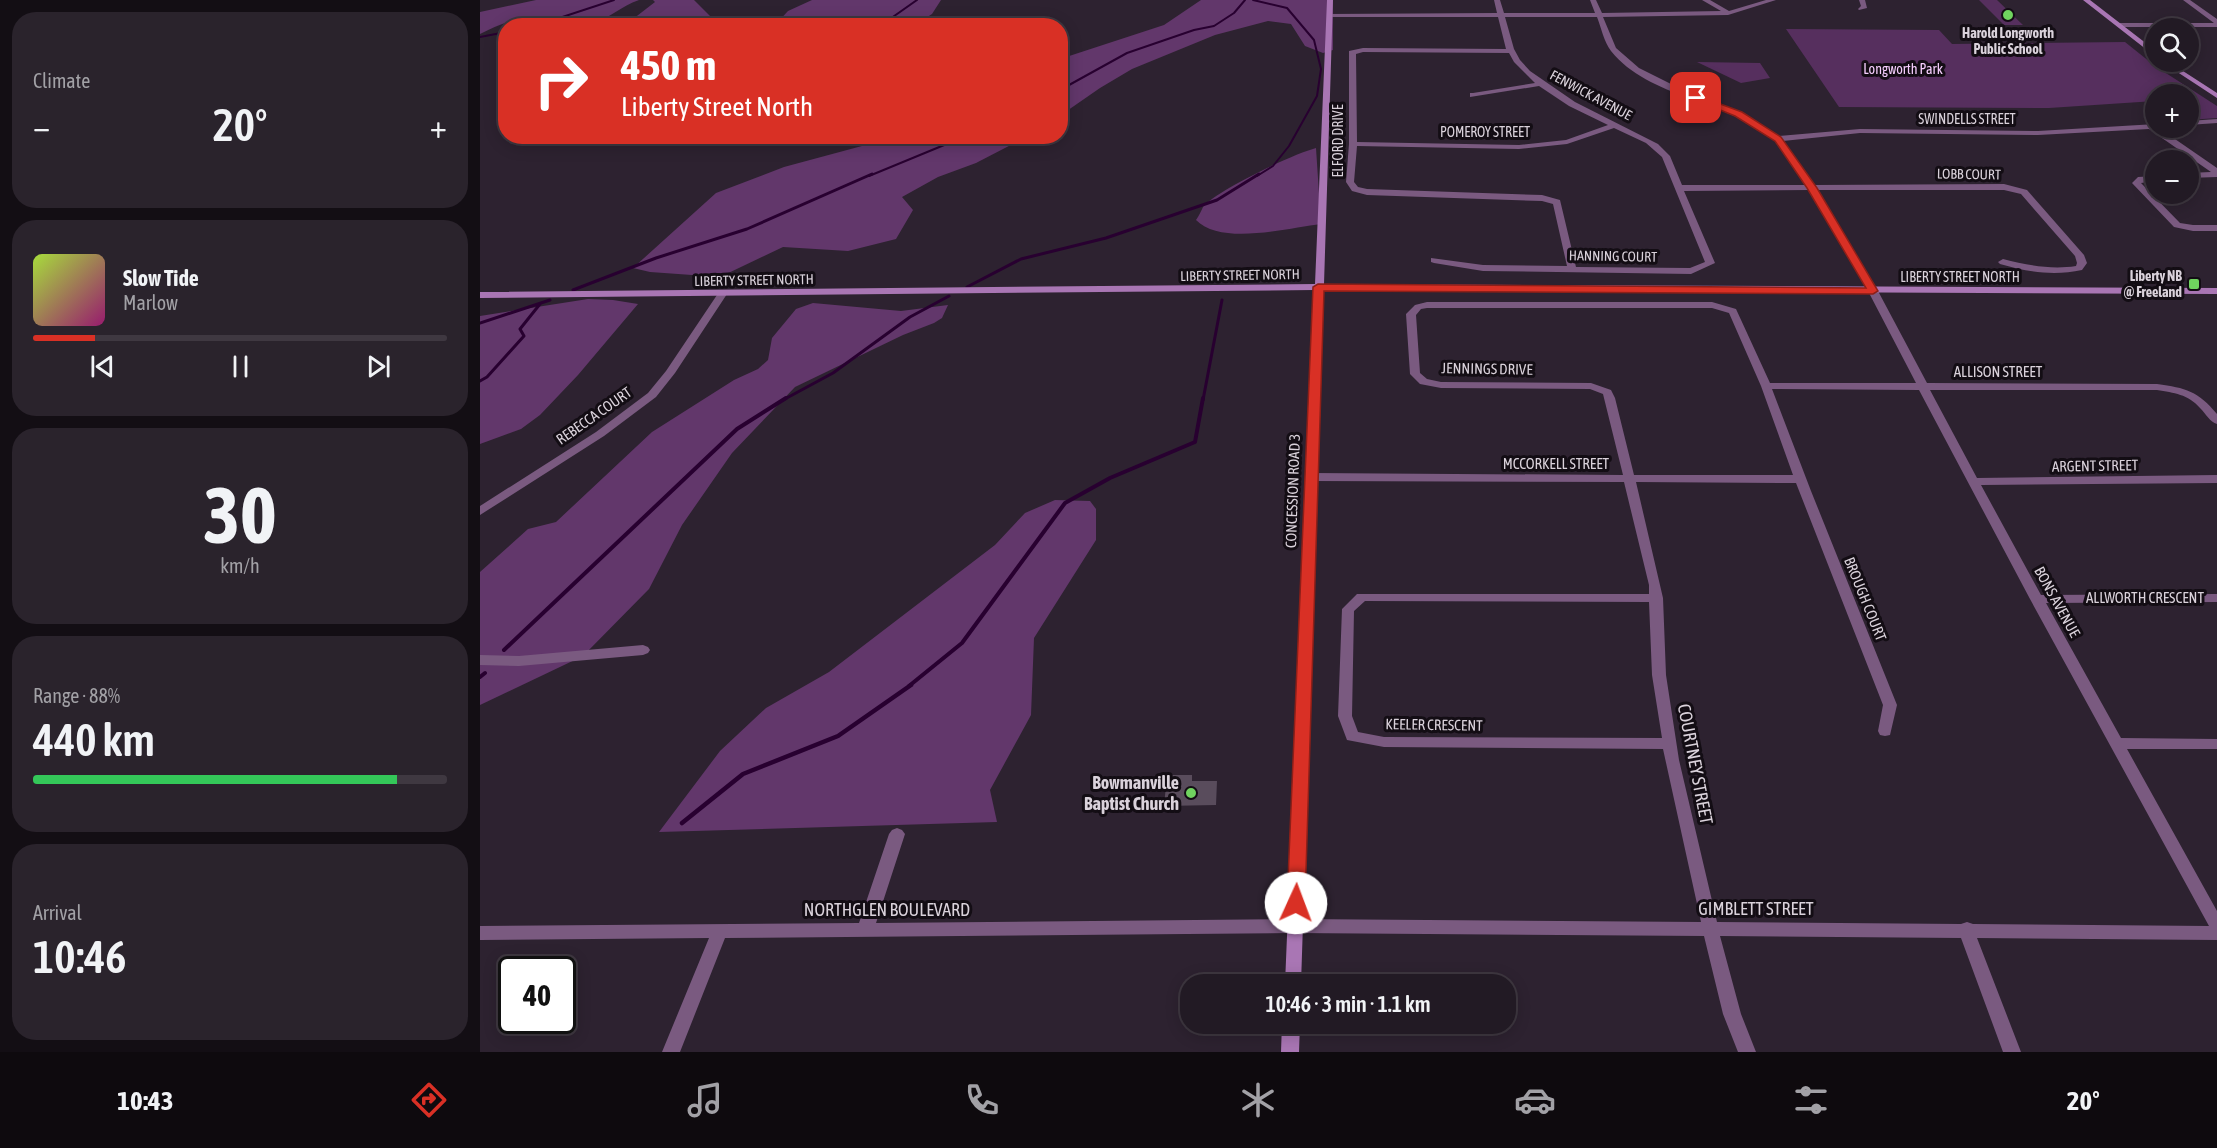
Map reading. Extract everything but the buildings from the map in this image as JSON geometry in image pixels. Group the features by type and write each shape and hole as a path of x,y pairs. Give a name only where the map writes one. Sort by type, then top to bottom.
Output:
{"street":[{"name":"CONCESSION ROAD 3","path":"1293,974 1330,0"},
{"name":"FENWICK AVENUE","path":"1497,0 1510,51 1523,68 1540,84 1615,126 1639,134 1657,145 1666,156 1680,188"},
{"path":"1593,0 1612,49 1636,70 1676,90 1738,114 1778,139"},
{"path":"1705,0 1728,13"},
{"path":"1329,15 1691,15 1728,13 1773,0"},
{"path":"1861,9 1865,7 1862,0"},
{"path":"2086,0 2145,46"},
{"path":"2186,0 2217,23"},
{"path":"2120,25 2217,23"},
{"name":"ELFORD DRIVE","path":"1510,51 1363,50 1352,53 1353,144 1350,182 1355,189 1367,192 1542,198 1557,202 1572,268"},
{"path":"2180,72 2217,96"},
{"path":"1473,95 1540,84"},
{"path":"2199,122 2217,121"},
{"name":"POMEROY STREET","path":"1353,144 1519,147 1567,142 1615,126"},
{"name":"SWINDELLS STREET","path":"1778,139 1860,131 2038,133 2145,126"},
{"path":"2169,138 2217,173"},
{"name":"BONS AVENUE","path":"1778,139 1812,188 1873,291 2036,599 2217,926"},
{"path":"2199,175 2217,173"},
{"path":"2145,179 2136,183 2145,192"},
{"name":"LOBB COURT","path":"1812,188 2004,187 2024,192 2079,255 2082,263 2079,268 2059,270 2022,268 2003,262"},
{"path":"1680,188 1812,188"},
{"name":"HANNING COURT","path":"1434,260 1483,268 1691,271 1710,263 1680,188"},
{"path":"2156,204 2177,225 2217,228"},
{"name":"LIBERTY STREET NORTH","path":"480,295 1318,287 2217,291"},
{"name":"REBECCA COURT","path":"480,511 600,434 652,394 670,373 722,294"},
{"name":"JENNINGS DRIVE","path":"1631,479 1607,392 1591,386 1441,385 1424,382 1415,374 1411,312 1427,305 1712,305 1733,311 1766,386 1801,479"},
{"name":"ALLISON STREET","path":"1766,386 2157,387 2184,391 2199,398 2217,421"},
{"name":"MCCORKELL STREET","path":"1311,477 1801,479"},
{"name":"COURTNEY STREET","path":"1631,479 1657,598 1659,675 1669,744 1710,929 1732,1014 1747,1052"},
{"name":"BROUGH COURT","path":"1801,479 1890,705 1885,731"},
{"name":"ARGENT STREET","path":"1973,482 2217,479"},
{"name":"KEELER CRESCENT","path":"1657,598 1362,597 1348,609 1345,716 1352,736 1384,742 1669,744"},
{"name":"ALLWORTH CRESCENT","path":"2036,599 2217,598"},
{"path":"480,660 519,661 643,650"},
{"path":"2116,743 2217,744"},
{"path":"865,930 897,834"},
{"name":"GIMBLETT STREET","path":"1295,926 2217,933"},
{"name":"NORTHGLEN BOULEVARD","path":"480,933 1295,926"},
{"path":"671,1052 720,930"},
{"path":"1967,930 1972,950 2012,1052"},
{"path":"1290,1052 1291,1034"}],"green space":[{"path":"1979,0 1997,0 2023,25 2004,25"},
{"name":"Longworth Park","path":"1786,29 1939,30 1952,44 2125,42 2145,58 2145,72 2164,72 2183,84 2145,84 2145,102 2049,108 1839,107"},
{"path":"1697,62 1760,63 1770,78 1741,83"},
{"name":"Longworth Park","path":"2199,94 2217,106 2217,118 2199,119"}],"shaded area":[{"path":"536,0 639,0 604,18 540,16 498,18 498,25 480,34 480,12"},
{"path":"653,0 694,0 712,18 634,18 655,2"},
{"path":"812,0 941,0 932,14 926,18 782,18 788,11"},
{"path":"1201,0 1333,0 1333,50 1323,53 1305,46 1291,24 1268,21 1215,35 1132,69 1068,110 1068,56 1164,25"},
{"path":"869,144 1013,144 976,163 938,177 902,197 913,210 896,239 848,251 783,247 720,277 650,272 633,268 716,193 784,167"},
{"path":"1316,148 1321,224 1238,234 1207,228 1196,220 1203,207 1223,191 1274,165"},
{"path":"588,299 638,304 578,375 540,415 521,429 480,444 480,316"},
{"path":"813,303 901,311 948,305 942,318 934,323 903,335 795,387 732,453 682,525 649,589 583,656 480,705 480,572 528,529 556,522 652,432 734,380 758,369 768,360 772,338 796,309"},
{"path":"1055,500 1090,501 1096,509 1096,540 1034,638 1031,715 990,790 997,822 659,832 720,751 766,708 829,672 995,545 1025,513"}],"waterway":[{"path":"559,18 614,0"},
{"path":"891,18 917,0"},
{"path":"1068,86 1127,53 1194,30 1214,26 1234,13 1245,0"},
{"path":"1253,0 1287,8 1314,40 1321,69 1317,96 1289,146 1273,166 1257,176"},
{"path":"480,37 498,34"},
{"path":"869,176 947,144"},
{"path":"573,290 656,258 747,229 872,174"},
{"path":"967,287 1021,259 1106,238 1217,200 1259,174"},
{"path":"783,400 833,373 910,317 949,296"},
{"path":"480,323 550,300"},
{"path":"1203,400 1222,300"},
{"path":"480,381 487,377 524,336 520,329 540,304"},
{"path":"504,650 737,429 786,398"},
{"path":"909,686 962,643 1065,503 1110,478 1195,442 1203,398"},
{"path":"480,677 485,673"},
{"path":"682,823 743,774 838,736 911,685"}],"place":[{"name":"Harold Longworth Public School","path":"2008,15"},
{"name":"Liberty NB @ Freeland","path":"2194,284"},
{"name":"Bowmanville Baptist Church","path":"1191,793"}],"route":[{"path":"1296,903 1318,287 1873,291 1812,188 1778,139 1738,114 1696,98"}]}
